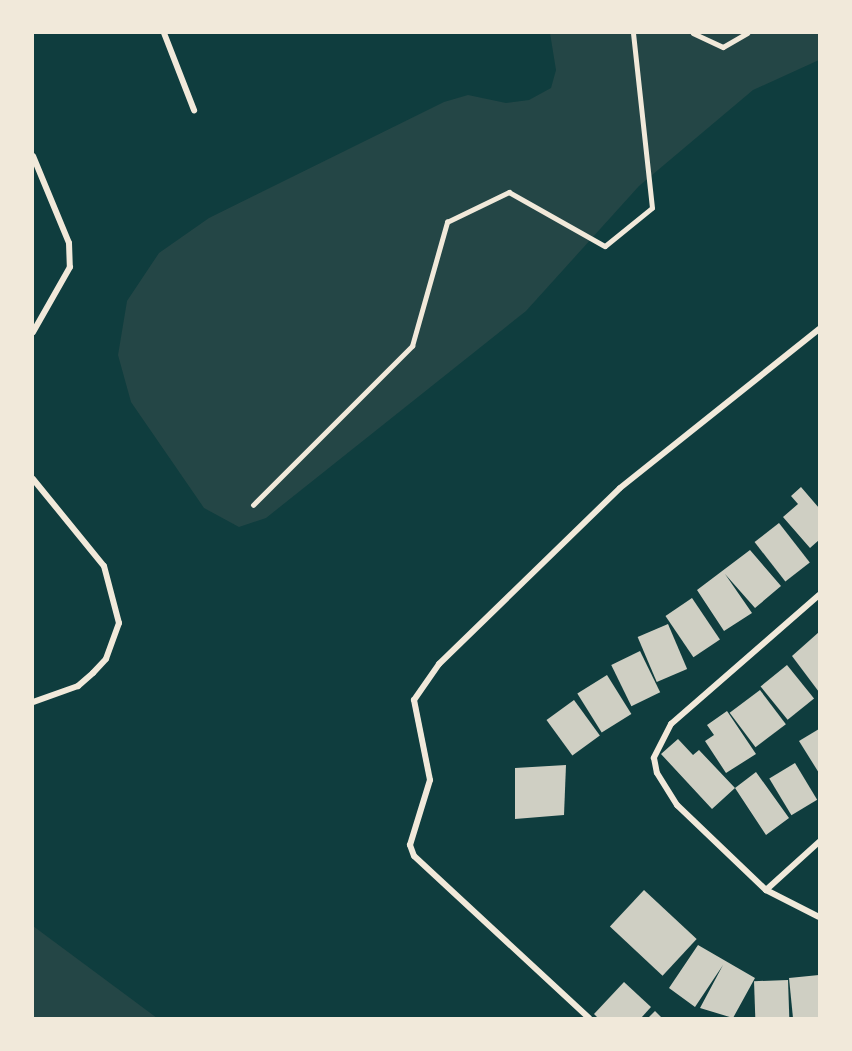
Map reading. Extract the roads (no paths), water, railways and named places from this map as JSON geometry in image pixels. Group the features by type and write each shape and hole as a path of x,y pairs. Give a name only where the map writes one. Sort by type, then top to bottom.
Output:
{"street":[{"path":"165,33 194,110"},
{"path":"33,156 69,243 70,267 33,332"},
{"path":"589,1018 414,856 410,845 430,780 414,700 439,664 620,488 819,329"},
{"path":"33,479 104,566 118,623 106,659 93,673 78,686 33,702"},
{"path":"819,595 671,724 654,758 657,773 677,805 766,890 819,917"},
{"path":"766,890 819,842"}],"lane":[{"path":"253,505 412,346 447,222 509,192 605,246 652,208 633,33"},
{"path":"693,33 723,47 747,33"}]}
